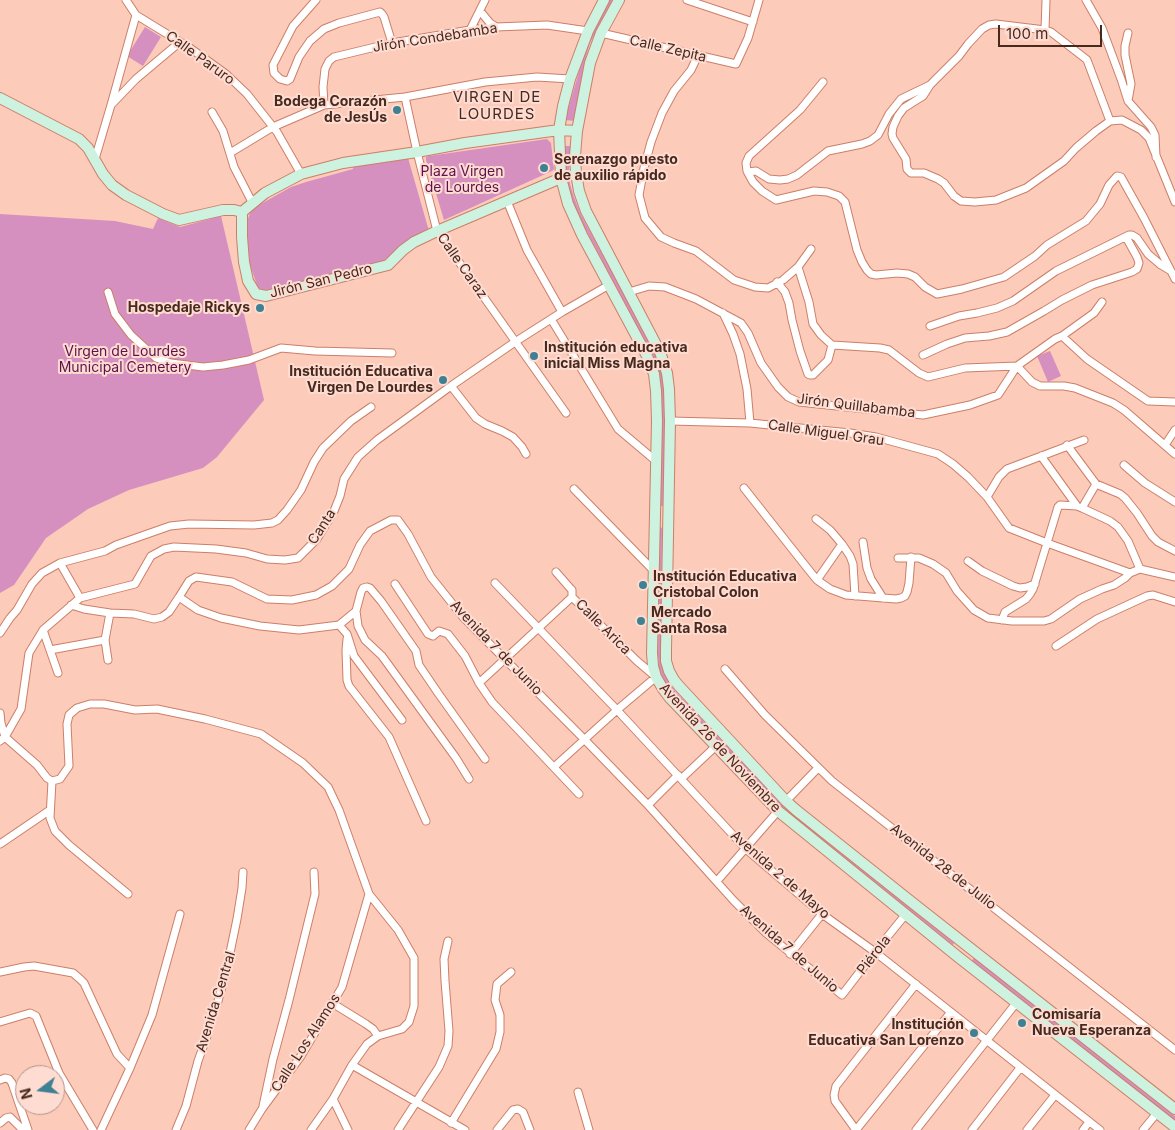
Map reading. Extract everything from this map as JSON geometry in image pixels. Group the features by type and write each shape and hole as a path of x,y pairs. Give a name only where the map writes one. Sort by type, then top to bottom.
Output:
{"main road":[{"name":"Avenida 26 de Noviembre","path":"619,0 600,33 590,63 578,131 575,156 576,173 578,191 586,211 660,352 667,373 670,421 666,661 669,671 679,686 786,801 1175,1109"},
{"name":"Avenida 26 de Noviembre","path":"600,1 570,79 563,106 559,130 561,178 568,204 582,235 647,356 654,374 657,414 652,653 656,677 666,693 778,811 957,956 1175,1128"},
{"path":"0,98 79,139 88,148 103,174 112,185 126,195 179,220 223,210 242,212 265,192 302,174 343,163 559,130 578,131"},
{"name":"Jirón San Pedro","path":"242,212 244,262 248,281 256,294 266,296 388,265 414,242 561,178"},
{"path":"655,517 668,518"},
{"path":"957,956 966,945"}],"street":[{"name":"Calle Paruro","path":"126,0 136,14 219,69 247,94 273,127 302,174"},
{"path":"316,0 293,26 274,65 274,73 280,79 287,81 290,79 299,57 310,41 324,29 339,23 380,12 384,16 392,43"},
{"path":"470,30 485,0"},
{"path":"687,0 752,22 759,0"},
{"path":"1045,30 1046,0"},
{"path":"1086,0 1102,28 1128,101 1151,127 1155,135 1156,157"},
{"path":"480,11 496,27"},
{"path":"95,159 136,14"},
{"name":"Calle Zepita","path":"600,33 736,64 748,38 752,22"},
{"path":"1110,121 1088,60 1051,32 996,24 982,29 922,96 904,108 893,126 892,134 906,159 907,169 911,173 924,173 938,179 944,183 954,196 961,200 975,202 996,200 1026,188 1064,161 1096,130 1110,121 1122,120 1141,130 1149,138 1175,202"},
{"name":"Jirón Condebamba","path":"324,105 325,69 329,61 334,57 392,43 496,27 547,25 588,31"},
{"path":"1128,34 1125,46 1131,84 1128,101"},
{"path":"111,105 136,78 180,42"},
{"path":"698,55 691,70 674,91 662,113 651,142 639,194 645,218 661,237 696,251 734,280 755,287 768,288 778,282 798,267 811,249"},
{"path":"230,153 273,127 324,105 405,97 493,81 536,77 570,79"},
{"path":"823,82 800,110 749,156 746,163 748,172 753,182 762,191 776,200 814,192 827,192 839,196 845,202 857,250 867,270 872,274 908,274 937,294 1004,277 1035,256 1047,245 1086,222 1100,204 1109,185 1116,177 1121,177 1174,276"},
{"path":"748,172 756,171 769,179 788,179 828,152 870,141 878,135 889,114 902,99 930,85"},
{"name":"Calle Caraz","path":"405,97 437,231 566,413"},
{"path":"212,112 223,131 234,167 252,202"},
{"path":"507,201 526,250 562,312"},
{"path":"930,326 959,316 977,314 997,308 1013,301 1056,272 1132,235 1137,238 1148,254 1174,276"},
{"path":"923,355 965,338 1007,332 1092,284 1132,272 1139,264 1126,237"},
{"path":"798,267 809,302 813,324 832,345 889,350 919,373 928,377 964,368 1017,366 1032,382 1040,386 1075,388 1113,403 1124,410 1175,454"},
{"path":"778,282 785,292 789,303 800,352 808,374 813,375 828,360 832,345"},
{"name":"Canta","path":"3,739 21,709 29,653 42,630 70,605 80,598 135,584 151,556 164,549 174,547 216,549 246,553 267,559 285,560 298,558 317,539 334,511 344,479 358,457 377,440 515,342 609,285"},
{"name":"Jirón Quillabamba","path":"629,292 649,286 665,287 696,299 741,323 748,333 761,363 778,387 788,397 799,402 923,415 970,405 998,395 1017,366 1094,313 1102,302"},
{"path":"108,292 115,314 131,335 156,358 172,363 203,367 223,365 249,360 281,348 392,353"},
{"path":"722,313 733,334 740,354 747,389 750,422"},
{"path":"551,319 618,429 656,461"},
{"path":"1062,336 1087,359 1148,401 1175,402"},
{"path":"451,386 476,418 513,437 526,454"},
{"path":"0,633 17,610 32,584 42,574 60,563 105,551 116,545 170,526 189,524 254,525 272,523 278,520 301,490 323,448 351,421 371,407"},
{"name":"Calle Miguel Grau","path":"670,421 750,422 850,433 876,437 938,454 953,464 987,496 1009,528 1047,543"},
{"path":"1165,445 1175,430"},
{"path":"987,496 999,477 1007,469 1084,440"},
{"path":"1067,446 1096,484 1125,498 1152,536 1158,542 1175,551"},
{"path":"1041,456 1080,507"},
{"path":"1124,465 1145,483 1175,502"},
{"path":"1080,507 1096,484"},
{"path":"744,488 817,580 838,592 855,596 901,598 907,592 911,557"},
{"path":"574,489 654,571"},
{"path":"1002,620 1006,612 1026,599 1030,594 1035,584 1058,507 1061,505 1080,507 1110,521 1118,527 1128,541 1140,569"},
{"path":"816,519 830,530 850,556 853,564 855,596"},
{"name":"Avenida 7 de Junio","path":"70,605 84,609 134,614 154,619 162,617 168,612 189,581 196,577 232,582 267,599 292,600 316,595 332,586 349,568 360,546 370,532 391,520 398,520 408,534 431,577 463,617 648,805 734,901 760,927 790,954 842,995"},
{"path":"864,542 867,568 871,579 883,598"},
{"path":"1047,543 1130,573"},
{"path":"817,580 842,544"},
{"path":"898,558 920,558 933,564 946,573 957,592 974,610 988,618 1002,620 1044,621 1051,619 1080,600 1114,585 1130,573 1140,569 1175,577"},
{"path":"968,561 989,575 1013,586 1020,588 1035,584"},
{"path":"60,563 80,598"},
{"name":"Calle Arica","path":"556,572 572,590 572,597 637,661 656,677"},
{"name":"Avenida 2 de Mayo","path":"495,583 617,710 745,848 822,914 875,952 1100,1130"},
{"path":"395,584 428,634 434,636 439,631 448,634 465,656 479,683 492,702 579,794"},
{"path":"469,779 456,758 382,656 365,640 358,626 356,611 361,592 364,588 370,588 381,601 416,651 419,665 485,759"},
{"path":"1056,646 1097,619 1147,596 1153,595 1175,602"},
{"path":"179,597 198,610 221,618 260,626 299,630 339,625 356,611"},
{"path":"479,683 572,597"},
{"path":"108,660 105,640 110,613"},
{"path":"339,625 348,634 354,656 402,720"},
{"path":"42,630 58,674"},
{"path":"348,634 346,650 349,686 389,737 426,820"},
{"path":"50,650 105,640"},
{"name":"Avenida 28 de Julio","path":"725,669 766,715 832,781 1175,1050"},
{"path":"554,767 656,677"},
{"path":"52,782 60,779 69,766 67,724 69,715 77,708 90,704 104,704 135,710 157,709 261,734 304,763 328,787 339,810 369,894 398,930 414,958 414,1006 409,1022 402,1029 378,1036 367,1044 311,1130"},
{"path":"0,713 3,739 37,765 52,782"},
{"path":"648,805 716,746"},
{"path":"786,801 818,768"},
{"path":"52,782 50,818 55,831 128,894"},
{"path":"0,844 50,810"},
{"path":"717,881 778,811"},
{"name":"Avenida Central","path":"176,1130 186,1106 226,972 237,919 243,872"},
{"path":"262,1109 315,894 314,872"},
{"name":"Calle Los Alamos","path":"249,1130 301,1056 342,987 369,894"},
{"path":"101,1130 152,1015 180,914"},
{"path":"790,954 822,914"},
{"name":"Piérola","path":"842,995 906,914"},
{"path":"398,1130 439,1067 448,1046 449,1031 444,959 448,941"},
{"path":"0,972 34,966 73,973 80,978 117,1054 130,1068"},
{"path":"451,1123 496,1049 500,1032 500,1015 495,1000 497,984 510,972"},
{"path":"916,984 836,1086 834,1095 836,1102 856,1130 951,1012"},
{"path":"916,1130 1017,1002"},
{"path":"332,1004 366,1024 378,1036"},
{"path":"0,1022 30,1013 36,1016 59,1072 94,1130"},
{"path":"352,1065 465,1130"},
{"path":"972,1130 1020,1068"},
{"path":"0,1080 5,1078 12,1082 28,1130"},
{"path":"578,1092 589,1130"},
{"path":"1027,1130 1055,1095"},
{"path":"332,1099 348,1130"},
{"path":"497,1130 513,1110 518,1109 524,1112 530,1130"},
{"path":"1143,1130 1157,1113"},
{"path":"0,1123 10,1117 23,1130"},
{"path":"1083,1130 1089,1122"}],"green space":[{"path":"609,0 613,0 590,43 586,57 575,121 565,120 587,44"},
{"path":"145,27 161,37 143,66 127,56"},
{"name":"Plaza Virgen de Lourdes","path":"547,139 551,143 554,169 552,171 444,220 426,157"},
{"path":"564,146 571,146 570,184 581,215 658,357 665,399 663,506 660,506 661,398 659,373 654,358 578,215 567,183"},
{"path":"408,158 429,231 418,234 383,261 368,267 281,289 263,290 258,288 250,265 246,224 250,213 259,205 291,187 353,169 353,166"},
{"name":"Virgen de Lourdes Municipal Cemetery","path":"0,214 115,221 153,229 158,218 180,227 221,216 264,400 217,457 203,468 129,490 88,509 46,538 14,585 0,593"},
{"path":"1050,351 1061,376 1048,382 1037,356"},
{"path":"660,527 662,528 662,667 674,690 785,807 954,943 953,945 782,810 671,693 664,683 659,668 658,655"},
{"path":"974,957 1175,1116 1175,1121 972,961"}],"place":[{"name":"Bodega Corazón de JesÚs","path":"397,110"},
{"name":"Serenazgo puesto de auxilio rápido","path":"544,168"},
{"name":"Hospedaje Rickys","path":"260,308"},
{"name":"Institución educativa inicial Miss Magna","path":"534,356"},
{"name":"Institución Educativa Virgen De Lourdes","path":"443,380"},
{"name":"Institución Educativa Cristobal Colon","path":"643,585"},
{"name":"Mercado Santa Rosa","path":"641,621"},
{"name":"Comisaría Nueva Esperanza","path":"1022,1023"},
{"name":"Institución Educativa San Lorenzo","path":"974,1033"}],"district":[{"name":"VIRGEN DE LOURDES","path":"497,106"}]}
